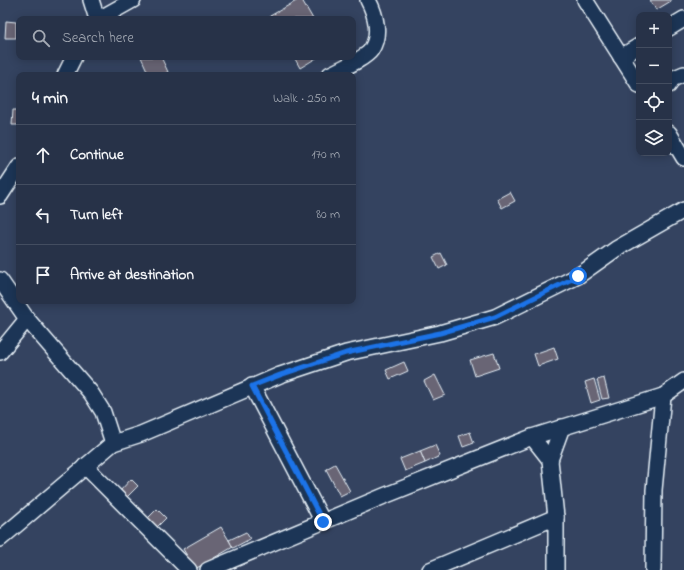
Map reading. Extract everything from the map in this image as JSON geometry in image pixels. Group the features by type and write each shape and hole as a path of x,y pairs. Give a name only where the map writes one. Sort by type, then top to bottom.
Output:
{"street":[{"path":"91,0 97,16"},
{"path":"104,16 133,0"},
{"path":"334,72 351,64 371,50 378,30 373,9 368,0"},
{"path":"585,0 638,84"},
{"path":"672,26 684,19"},
{"path":"621,56 636,48"},
{"path":"66,72 72,60"},
{"path":"672,139 684,158"},
{"path":"0,196 16,172"},
{"path":"0,539 113,443 141,434 280,375 346,353 440,333 495,317 578,276 616,249 684,210"},
{"path":"0,280 16,303"},
{"path":"17,304 27,319 91,393 103,412 113,443"},
{"path":"0,352 27,319"},
{"path":"208,570 532,437 663,396 684,381"},
{"path":"252,386 323,522"},
{"path":"653,570 654,490 663,396"},
{"path":"556,570 556,517 550,460 562,427"},
{"path":"532,437 550,460"},
{"path":"85,466 189,570"},
{"path":"430,570 556,517"}],"building":[{"path":"298,0 302,0 311,16 270,16"},
{"path":"650,0 671,0 671,1 656,10"},
{"path":"6,21 16,22 16,38 5,38"},
{"path":"142,60 162,60 168,72 148,72"},
{"path":"296,60 313,60 300,68"},
{"path":"13,110 16,110 16,125 12,125"},
{"path":"510,192 515,201 502,208 497,199"},
{"path":"441,253 447,265 439,269 433,257"},
{"path":"554,347 558,359 538,366 534,354"},
{"path":"494,353 499,368 475,376 470,360"},
{"path":"404,362 408,371 390,379 386,370"},
{"path":"435,375 445,395 433,400 424,381"},
{"path":"604,378 609,398 602,399 597,380"},
{"path":"594,379 600,400 591,403 585,382"},
{"path":"470,432 474,443 463,447 459,436"},
{"path":"435,445 440,456 425,463 420,451"},
{"path":"420,451 425,463 405,471 400,459"},
{"path":"335,464 350,491 340,496 326,469"},
{"path":"131,479 138,486 126,498 120,491"},
{"path":"157,509 166,518 156,528 147,519"},
{"path":"221,527 233,547 195,569 183,549"},
{"path":"246,532 250,539 233,548 229,540"}],"route":[{"path":"323,522 252,386 346,353 440,333 495,317 578,276"}]}
